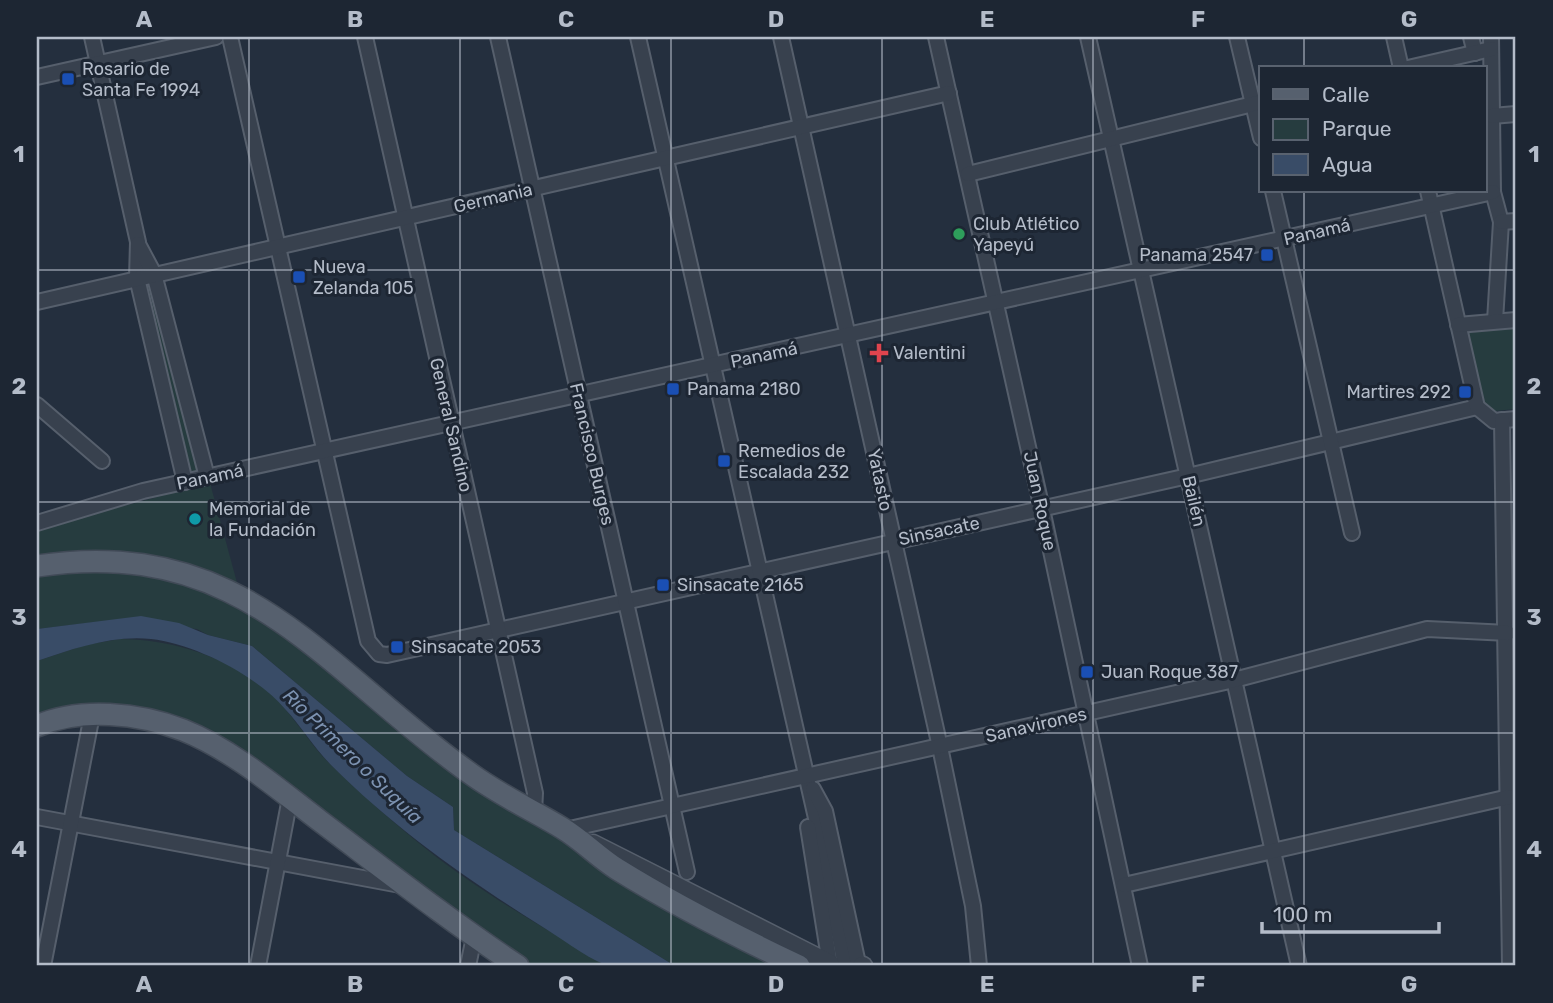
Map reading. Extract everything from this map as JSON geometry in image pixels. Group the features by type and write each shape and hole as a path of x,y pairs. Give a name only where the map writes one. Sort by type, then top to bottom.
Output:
{"main road":[{"path":"37,566 90,560 125,562 164,568 215,582 282,621 460,766 565,830 627,875 799,966"},
{"path":"37,726 63,717 92,715 131,717 184,731 232,757 474,937 518,966"}],"street":[{"path":"92,37 138,242 154,274 207,477"},
{"path":"37,77 216,37"},
{"path":"230,37 326,452"},
{"name":"General Sandino","path":"365,37 535,793 534,812"},
{"name":"Francisco Burges","path":"498,37 687,872"},
{"path":"638,37 804,776 805,805 838,965"},
{"name":"Yatasto","path":"781,37 940,747 973,906 979,966"},
{"name":"Juan Roque","path":"936,37 1087,713 1140,966"},
{"name":"Bailén","path":"1088,37 1299,966"},
{"path":"1237,37 1257,103 1259,120"},
{"path":"1394,37 1401,66"},
{"path":"1471,37 1475,53"},
{"path":"1417,66 1475,53 1491,43"},
{"path":"1491,43 1493,192 1501,222 1495,321"},
{"name":"Germania","path":"37,302 949,93"},
{"path":"968,174 1257,103"},
{"path":"1492,116 1516,114"},
{"path":"1273,192 1352,533"},
{"path":"1428,192 1477,407 1488,418 1509,420 1511,617 1508,633 1512,727 1509,797 1510,966"},
{"name":"Panamá","path":"37,523 185,482 1493,192"},
{"path":"1501,222 1516,221"},
{"path":"138,242 137,278 185,482"},
{"path":"1458,325 1516,320"},
{"path":"37,405 102,461"},
{"name":"Sinsacate","path":"326,452 372,649 387,654 1188,476 1477,407"},
{"name":"Sanavirones","path":"565,830 1234,680 1427,629 1508,633"},
{"path":"43,966 92,715"},
{"path":"804,776 825,811 858,959 863,966"},
{"path":"1124,885 1274,853 1509,797"},
{"path":"258,966 290,798"},
{"path":"37,817 406,886"},
{"path":"565,830 838,965"},
{"path":"468,966 474,937"}],"green space":[{"path":"148,279 200,472 190,474 139,280"},
{"path":"1516,328 1516,409 1495,411 1479,398 1465,333"},
{"path":"210,483 239,590 37,560 37,529"},
{"path":"53,564 215,582 460,766 799,966 675,966 454,830 453,807 407,776 252,646 208,635 197,629 97,622 37,629 37,566"},
{"path":"120,639 165,643 188,649 211,657 252,679 286,710 333,767 425,848 491,895 608,966 518,966 290,798 149,720 37,726 37,661 85,645"}],"water":[{"name":"Río Primero o Suquía","path":"141,616 179,623 208,635 252,646 407,776 453,807 454,830 675,966 630,968 606,965 580,952 483,888 380,810 326,759 273,696 224,663 186,647 136,638 92,644 37,661 37,629"}],"place":[{"name":"Rosario de Santa Fe 1994","path":"68,79"},
{"name":"Club Atlético Yapeyú","path":"959,234"},
{"name":"Panama 2547","path":"1267,255"},
{"name":"Nueva Zelanda 105","path":"299,277"},
{"name":"Valentini","path":"879,353"},
{"name":"Panama 2180","path":"673,389"},
{"name":"Martires 292","path":"1465,392"},
{"name":"Remedios de Escalada 232","path":"724,461"},
{"name":"Memorial de la Fundación","path":"195,519"},
{"name":"Sinsacate 2165","path":"663,585"},
{"name":"Sinsacate 2053","path":"397,647"},
{"name":"Juan Roque 387","path":"1087,672"}]}
